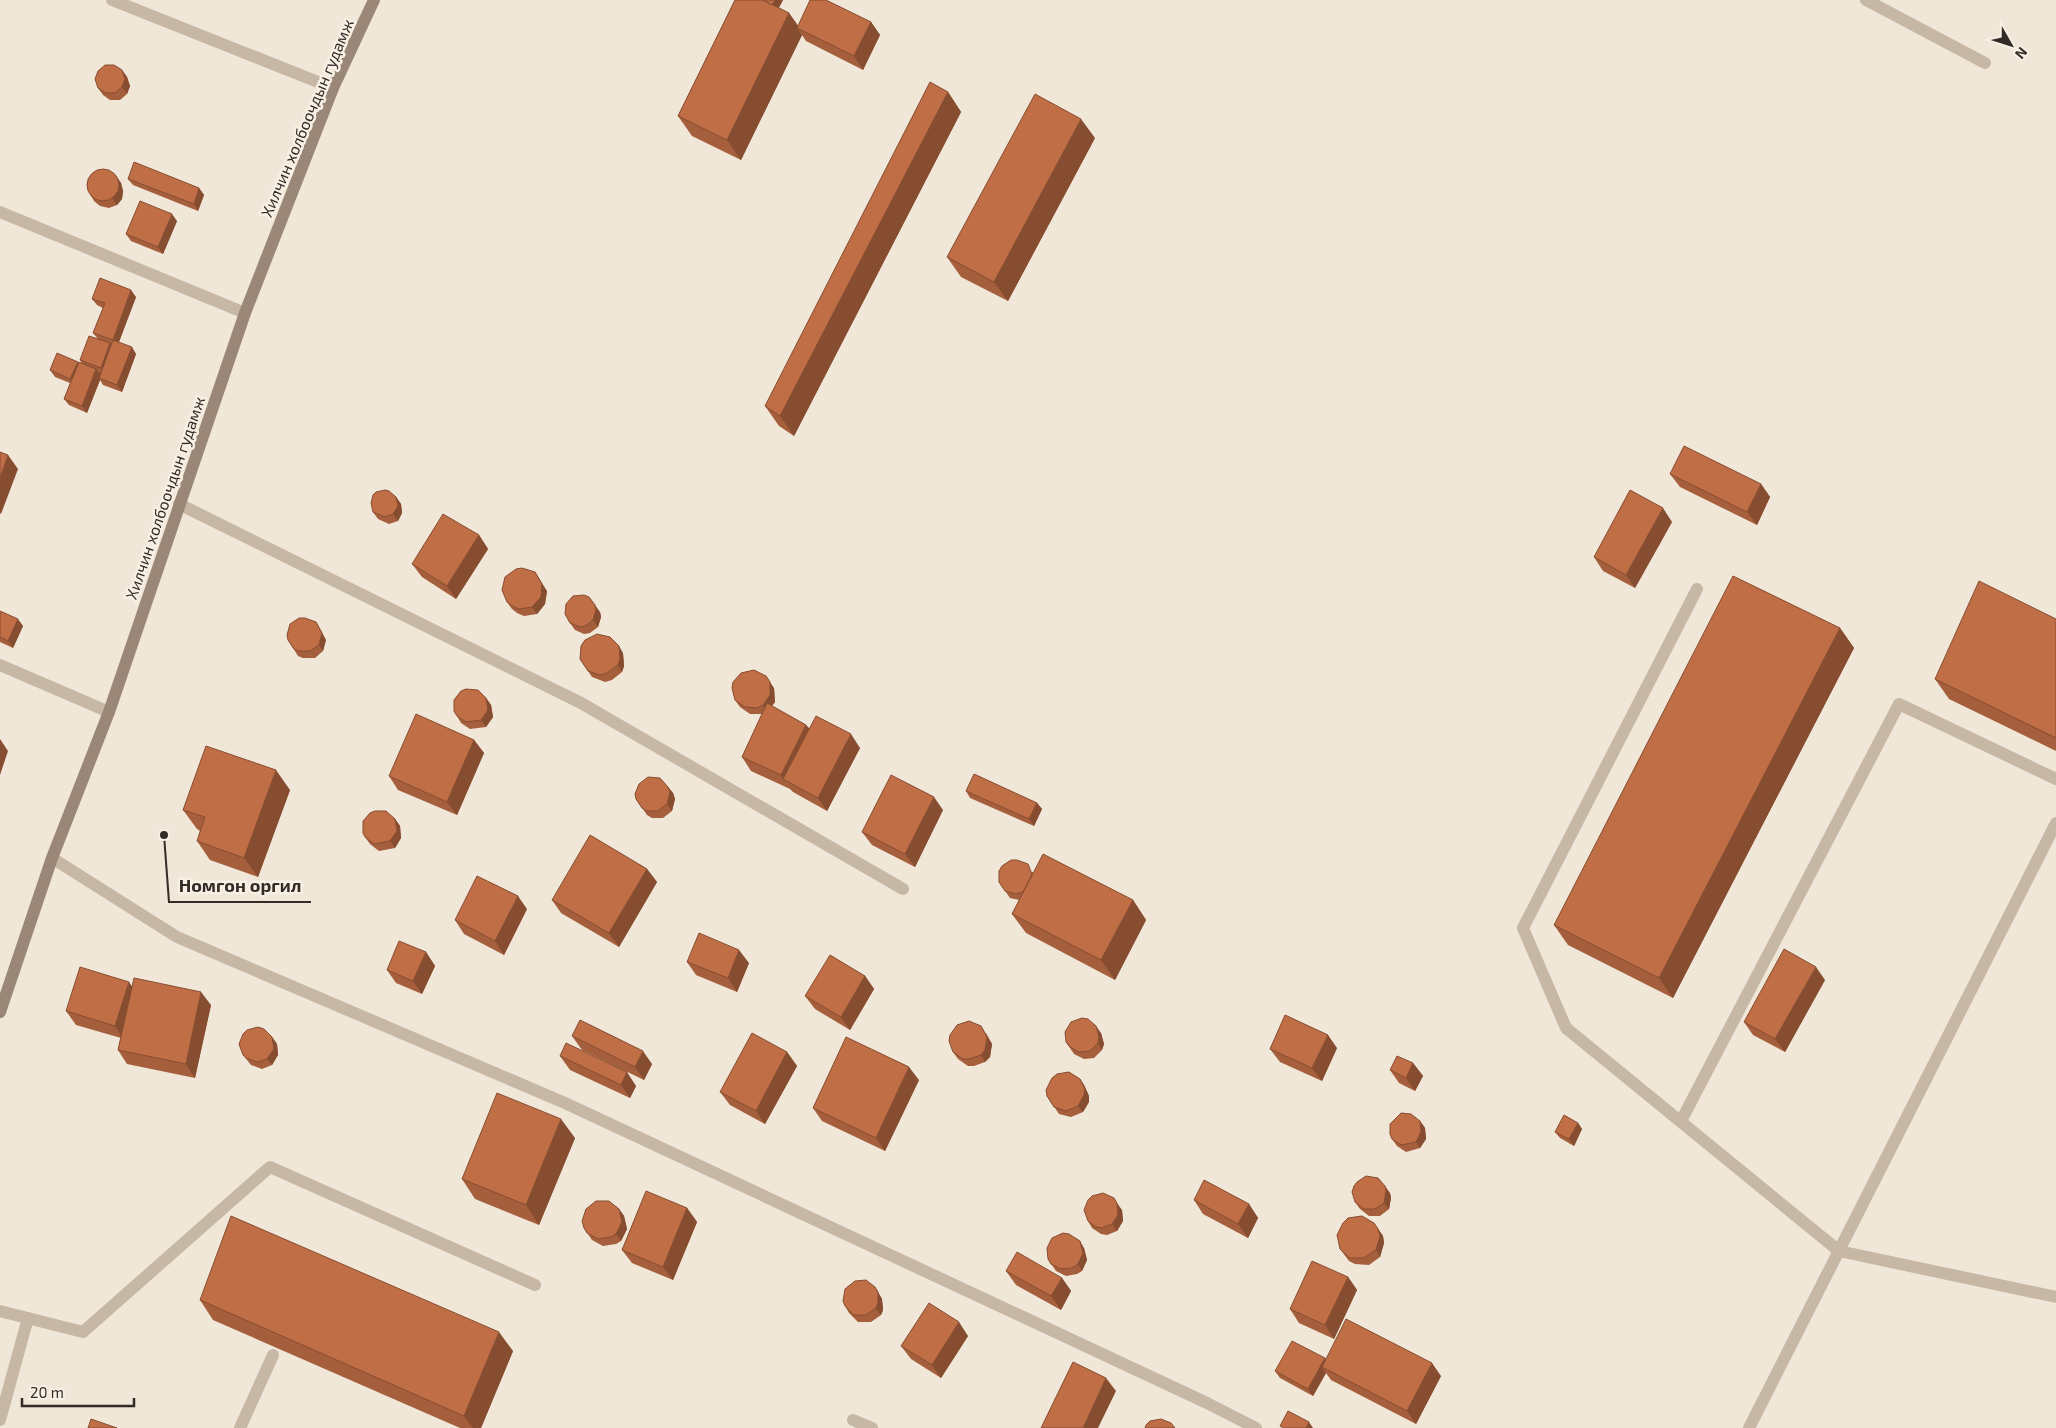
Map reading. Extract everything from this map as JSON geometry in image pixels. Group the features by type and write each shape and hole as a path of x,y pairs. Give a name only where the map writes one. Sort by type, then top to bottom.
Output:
{"main road":[{"name":"Хилчин холбоочдын гудамж","path":"0,1012 52,858 109,712 245,313 333,88 374,0"}],"street":[{"path":"1866,0 1985,63"},
{"path":"116,1 333,88"},
{"path":"0,212 245,313"},
{"path":"179,504 581,703 903,889"},
{"path":"1697,590 1523,928 1566,1028 1839,1251 2056,1297"},
{"path":"0,665 109,712"},
{"path":"1681,1121 1899,704 2056,779"},
{"path":"1749,1428 2056,823"},
{"path":"52,858 177,937 574,1107 1198,1398 1256,1428"},
{"path":"0,1310 83,1332 270,1167 535,1285"},
{"path":"0,1420 28,1318"},
{"path":"240,1428 273,1355"},
{"path":"853,1420 872,1428"}],"building":[{"path":"735,0 763,0 789,13 727,140 678,116"},
{"path":"763,0 775,0 772,5"},
{"path":"810,0 826,0 871,22 854,56 797,28"},
{"path":"105,65 114,65 122,70 125,79 122,87 115,93 106,93 98,88 95,79 98,71"},
{"path":"930,82 948,92 780,416 765,406"},
{"path":"1035,94 1081,119 994,282 947,257"},
{"path":"134,162 199,188 194,204 128,179"},
{"path":"103,169 114,174 119,185 114,196 103,201 92,196 87,185 92,174"},
{"path":"140,201 172,214 158,247 126,234"},
{"path":"100,278 131,290 113,340 93,333 105,303 92,299"},
{"path":"89,336 110,343 101,368 80,360"},
{"path":"113,340 132,347 117,385 99,378"},
{"path":"57,353 78,362 70,379 50,370"},
{"path":"79,362 96,369 82,406 64,399"},
{"path":"1684,446 1761,484 1747,512 1670,474"},
{"path":"0,452 8,455 0,478"},
{"path":"385,490 396,497 398,506 393,514 385,517 373,512 371,503 376,492"},
{"path":"1630,490 1663,508 1626,575 1594,557"},
{"path":"443,514 479,535 447,586 412,564"},
{"path":"522,568 535,572 542,584 541,597 532,607 519,609 507,602 502,590 505,577 516,569"},
{"path":"1733,576 1840,628 1659,978 1554,925"},
{"path":"1979,581 2056,619 2056,738 1935,679"},
{"path":"584,595 589,597 596,610 593,620 580,627 570,623 565,614 566,604 573,596"},
{"path":"0,611 18,619 8,641 0,637"},
{"path":"299,618 316,622 322,633 319,645 310,651 294,649 288,640 287,635 290,624"},
{"path":"597,634 610,637 619,646 620,659 618,665 607,673 600,675 588,671 580,659 581,646 585,640"},
{"path":"754,670 766,676 770,682 770,695 763,705 757,708 745,707 735,700 732,688 733,682 741,673"},
{"path":"466,689 478,690 486,698 488,710 481,720 466,722 457,716 454,711 454,700 461,691"},
{"path":"767,703 806,725 781,775 742,757"},
{"path":"416,714 474,740 447,802 389,776"},
{"path":"816,716 851,734 818,798 783,779"},
{"path":"206,746 276,770 244,858 197,841 205,817 183,810"},
{"path":"974,774 1037,803 1029,819 966,791"},
{"path":"891,775 934,797 905,854 862,832"},
{"path":"648,777 660,778 670,792 667,804 658,811 647,811 642,808 636,799 635,794 639,784"},
{"path":"386,811 395,819 397,831 390,841 374,844 363,833 363,821 370,813"},
{"path":"590,835 647,869 609,933 552,900"},
{"path":"1043,854 1133,900 1101,960 1012,914"},
{"path":"1011,860 1028,864 1032,874 1023,892 1016,894 1005,891 999,882 999,871 1002,866"},
{"path":"477,876 518,896 495,941 455,920"},
{"path":"699,933 739,950 728,978 687,962"},
{"path":"399,941 426,952 413,981 387,970"},
{"path":"1784,949 1816,967 1775,1039 1744,1022"},
{"path":"830,955 865,976 841,1017 805,996"},
{"path":"80,967 129,982 115,1026 66,1011"},
{"path":"134,978 201,992 186,1064 118,1050"},
{"path":"1285,1015 1328,1035 1312,1068 1270,1049"},
{"path":"1082,1018 1088,1019 1096,1026 1099,1037 1098,1043 1090,1051 1079,1052 1070,1047 1066,1042 1065,1032 1071,1022"},
{"path":"580,1020 643,1051 635,1067 572,1036"},
{"path":"969,1021 981,1026 987,1037 985,1050 981,1055 963,1059 953,1052 949,1041 950,1035 957,1025"},
{"path":"258,1027 264,1029 272,1037 274,1049 267,1059 257,1062 243,1055 239,1044 247,1030"},
{"path":"752,1033 787,1052 756,1111 720,1092"},
{"path":"846,1037 909,1067 876,1138 813,1108"},
{"path":"566,1043 627,1072 621,1085 560,1056"},
{"path":"1397,1056 1413,1063 1406,1078 1390,1070"},
{"path":"1069,1072 1080,1079 1085,1089 1078,1106 1066,1111 1054,1107 1047,1096 1046,1090 1052,1078 1057,1074"},
{"path":"497,1093 561,1119 526,1205 462,1179"},
{"path":"1401,1113 1411,1114 1420,1121 1421,1132 1416,1142 1401,1145 1392,1139 1390,1124"},
{"path":"1564,1115 1578,1123 1569,1139 1555,1132"},
{"path":"1366,1176 1378,1178 1385,1186 1384,1203 1375,1209 1364,1209 1355,1202 1352,1192 1357,1182"},
{"path":"1204,1180 1249,1204 1238,1224 1194,1200"},
{"path":"646,1191 687,1208 663,1267 622,1250"},
{"path":"1103,1193 1114,1198 1117,1203 1118,1215 1112,1224 1102,1228 1096,1227 1088,1221 1084,1210 1092,1196"},
{"path":"596,1201 609,1201 619,1209 622,1222 616,1234 611,1237 598,1239 587,1233 584,1228 582,1221 586,1209"},
{"path":"231,1216 499,1332 464,1416 200,1300"},
{"path":"1362,1216 1374,1223 1378,1229 1380,1236 1376,1250 1364,1258 1350,1258 1340,1249 1337,1235 1348,1218"},
{"path":"1063,1233 1069,1234 1080,1241 1083,1253 1078,1264 1072,1268 1061,1269 1051,1264 1048,1259 1047,1248 1052,1238"},
{"path":"1017,1252 1062,1278 1051,1296 1006,1271"},
{"path":"1312,1261 1348,1277 1325,1325 1290,1309"},
{"path":"866,1280 878,1292 878,1303 876,1308 866,1315 854,1315 845,1306 843,1301 845,1289 855,1281"},
{"path":"929,1303 959,1322 932,1365 901,1346"},
{"path":"1346,1319 1432,1363 1407,1411 1322,1367"},
{"path":"1292,1341 1325,1358 1308,1389 1275,1371"},
{"path":"1073,1362 1106,1378 1083,1428 1041,1428"},
{"path":"1288,1411 1309,1422 1306,1428 1284,1428 1280,1426"},
{"path":"91,1419 117,1428 88,1428"},
{"path":"1161,1419 1171,1423 1175,1428 1145,1428 1150,1421"}],"place":[{"name":"Номгон оргил","path":"164,835"}]}
